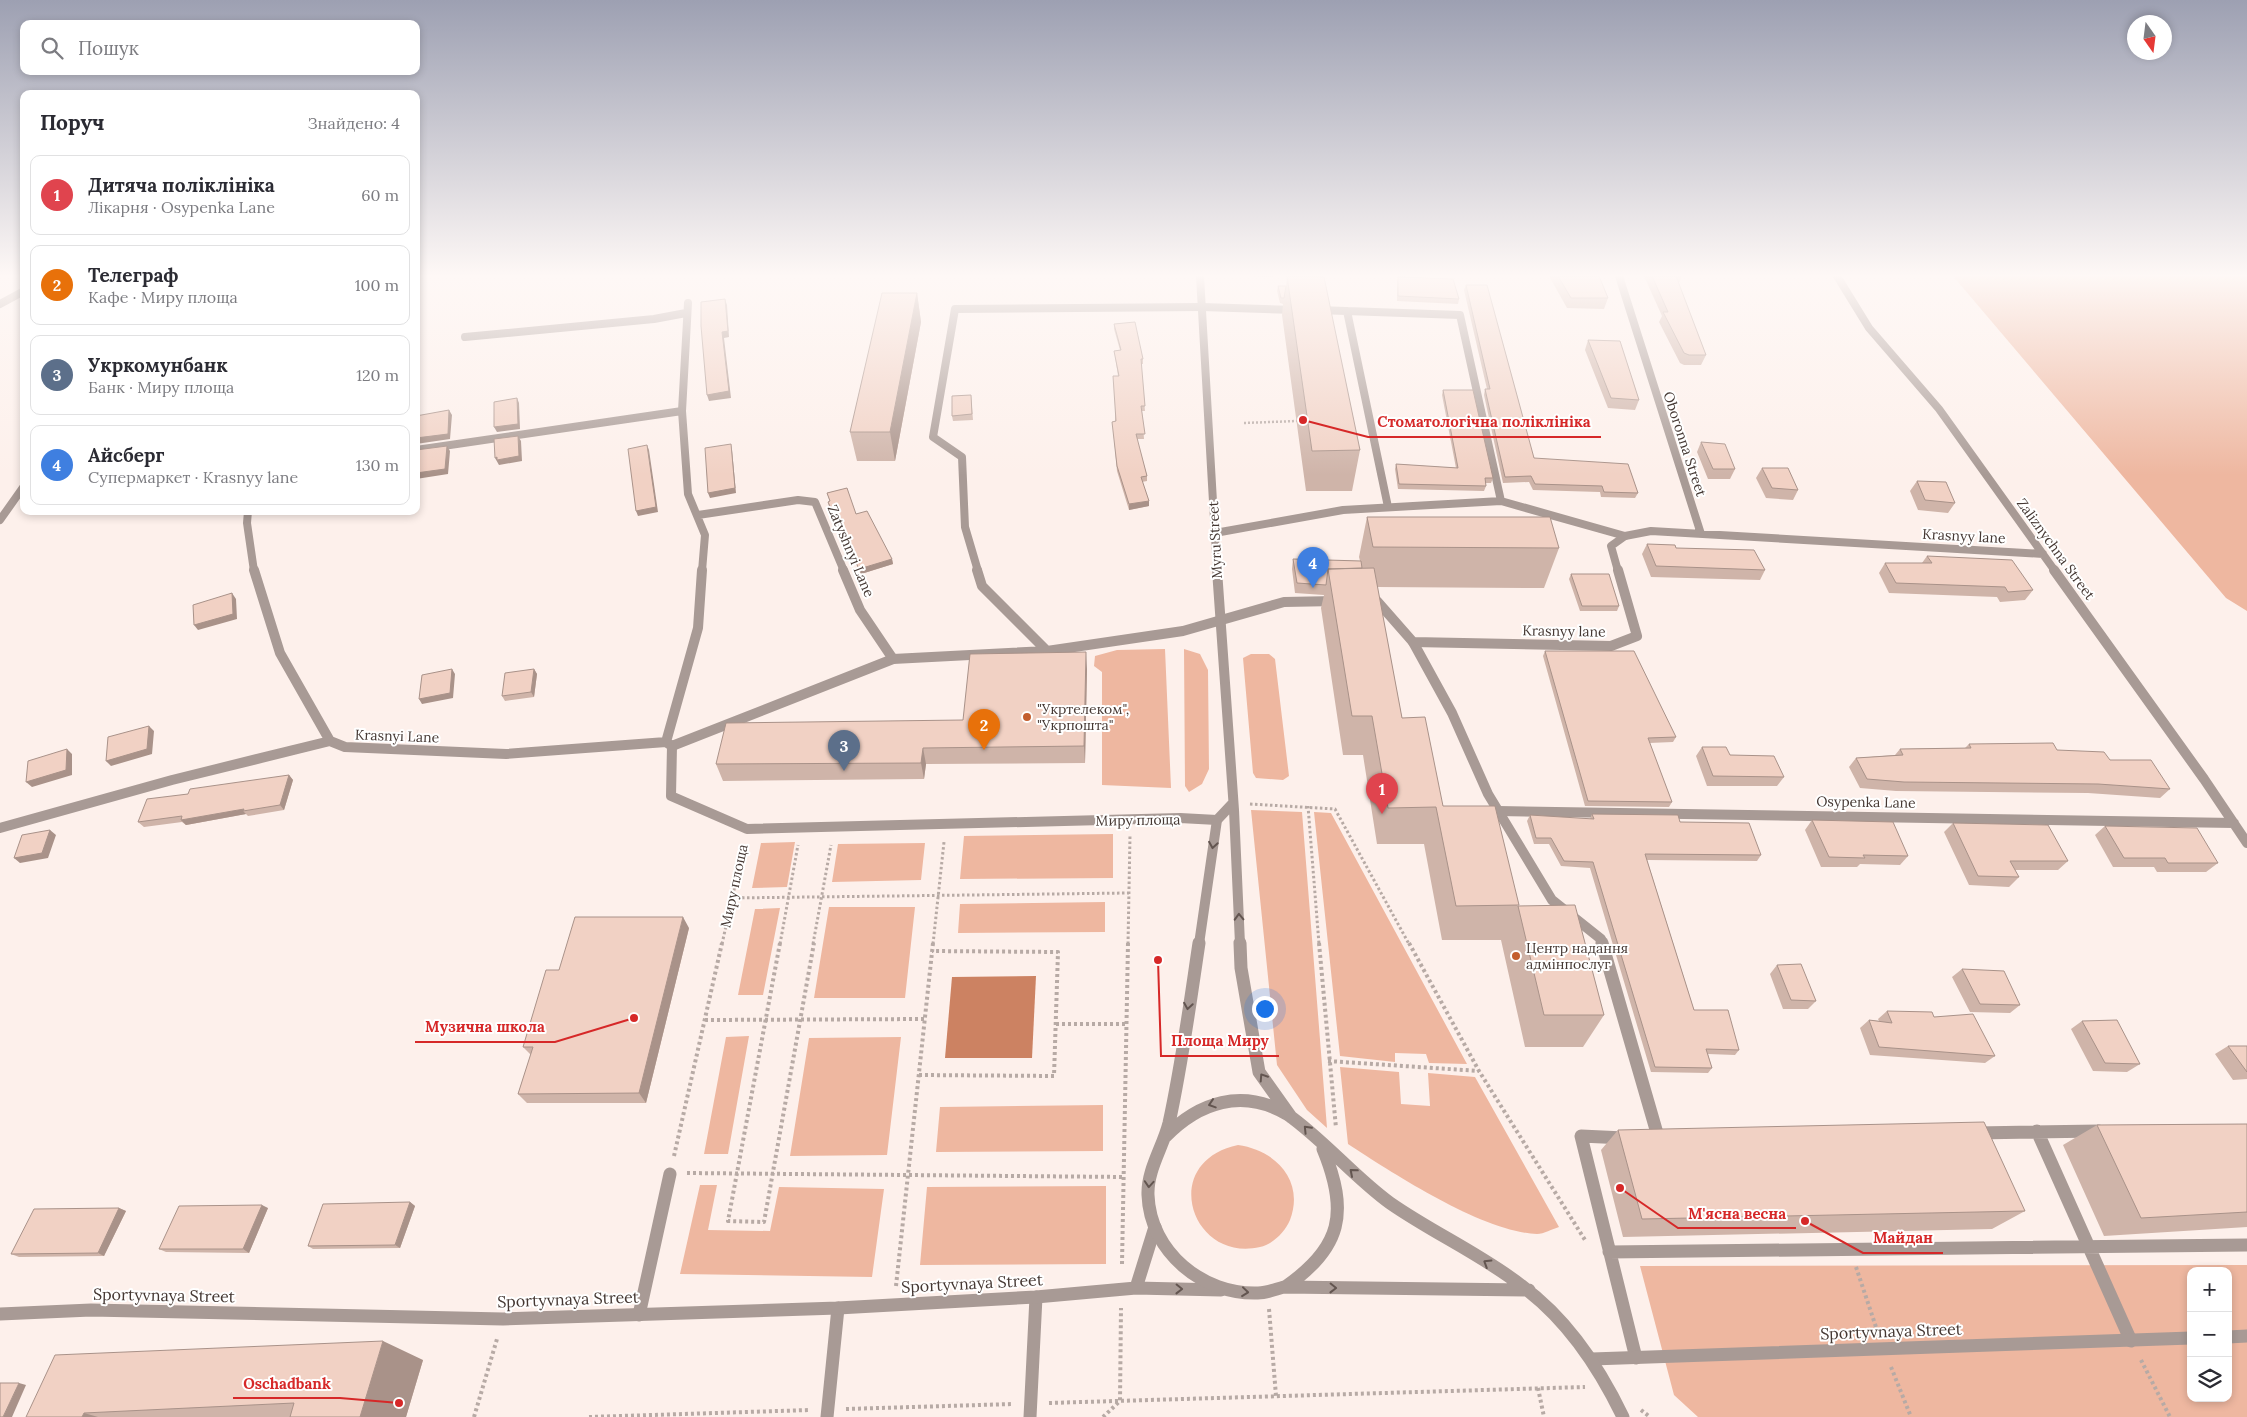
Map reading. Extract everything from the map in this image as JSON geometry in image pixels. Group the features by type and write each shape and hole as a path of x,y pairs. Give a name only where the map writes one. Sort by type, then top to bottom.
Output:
{"street":[{"path":"685,342 682,411 688,494 705,535 698,628 669,744 671,796 747,829"},
{"path":"949,342 933,437 962,457 965,527 982,586 1047,651"},
{"name":"Myru Street","path":"1204,342 1220,621 1233,803 1241,968 1259,1072 1291,1116"},
{"path":"1354,342 1388,507"},
{"path":"1466,342 1502,501"},
{"name":"Oboronna Street","path":"1640,342 1701,534"},
{"name":"Zaliznychna Street","path":"1881,342 1939,409 2247,843"},
{"path":"420,449 682,411"},
{"path":"0,520 20,492"},
{"name":"Zatyshnyi Lane","path":"698,515 798,500 815,502 860,610 893,659"},
{"path":"1215,533 1343,510 1502,501 1625,536"},
{"path":"248,515 247,523 254,572 280,653 330,741"},
{"name":"Krasnyy lane","path":"1413,642 1611,646 1637,636 1612,546 1625,536 1651,531 2043,554"},
{"path":"1220,621 1284,602 1377,601 1413,642 1452,713 1488,794 1552,900 1601,939 1654,1139 1581,1136 1636,1358"},
{"name":"Krasnyi Lane","path":"0,828 172,780 330,741 345,747 506,754 669,744 893,659 1047,651 1183,630 1220,621"},
{"path":"1233,803 1217,820 1177,1076 1164,1138 1153,1160 1149,1181 1149,1202 1155,1227 1163,1244 1180,1265 1201,1281 1221,1290 1256,1294 1284,1287 1528,1290"},
{"name":"Osypenka Lane","path":"1498,811 2234,823"},
{"name":"Миру площа","path":"747,829 1180,818 1217,820"},
{"path":"1164,1138 1191,1113 1211,1103 1227,1100 1262,1103 1280,1109 1302,1123 1320,1143 1377,1193 1528,1290 1565,1325 1592,1360 1609,1386 1623,1417"},
{"path":"1968,1133 2117,1130"},
{"path":"2037,1131 2131,1340"},
{"path":"1284,1287 1303,1276 1322,1256 1336,1226 1339,1198 1336,1181 1334,1172 1320,1143"},
{"path":"639,1315 670,1174"},
{"path":"1136,1288 1155,1227"},
{"path":"1609,1252 2247,1245"},
{"name":"Sportyvnaya Street","path":"0,1314 91,1310 503,1319 838,1308 1036,1297 1136,1288 1221,1290"},
{"path":"1030,1410 1036,1297"},
{"path":"827,1413 838,1308"},
{"path":"2232,1337 2247,1336"},
{"name":"Sportyvnaya Street","path":"1592,1360 2187,1338"}],"path":[{"path":"1244,423 1297,421"},
{"path":"1233,803 1334,809 1480,1072 1589,1246"},
{"path":"1308,806 1328,1061 1340,1161"},
{"path":"1103,1417 1120,1401 1130,820"},
{"path":"894,1304 946,824"},
{"path":"801,828 728,1221 764,1222 834,827"},
{"name":"Миру площа","path":"670,1174 747,829"},
{"path":"732,898 1129,893"},
{"path":"919,1075 1054,1076 1058,952 932,951"},
{"path":"705,1020 925,1019"},
{"path":"1056,1024 1127,1024"},
{"path":"1328,1061 1480,1072"},
{"path":"670,1174 1124,1177"},
{"path":"1268,1291 1276,1396"},
{"path":"474,1417 503,1319"},
{"path":"2131,1340 2170,1417"},
{"path":"589,1417 1030,1410 1120,1401 1609,1386"},
{"path":"1538,1388 1544,1417"},
{"path":"1636,1407 1650,1417"}],"shaded area":[{"path":"2009,342 2247,342 2247,611 2226,598"},
{"path":"1165,649 1171,788 1102,785 1102,672 1094,666 1095,656 1117,650"},
{"path":"1184,649 1200,654 1208,670 1209,769 1202,784 1189,792 1185,786"},
{"path":"1251,654 1269,654 1275,659 1289,776 1283,780 1256,778 1253,773 1243,658"},
{"path":"1251,810 1302,812 1327,1128 1307,1110 1277,1065"},
{"path":"1314,812 1331,813 1467,1064 1429,1063 1426,1054 1395,1053 1395,1062 1340,1056"},
{"path":"1113,834 1113,878 960,879 964,836"},
{"path":"795,842 787,887 752,888 761,843"},
{"path":"925,843 921,880 832,882 838,844"},
{"path":"1105,902 1105,932 958,933 960,904"},
{"path":"829,907 915,907 905,998 814,998"},
{"path":"780,908 763,995 738,995 755,909"},
{"path":"1036,976 1032,1058 945,1058 952,977"},
{"path":"749,1036 728,1154 704,1154 726,1037"},
{"path":"901,1037 887,1155 790,1156 809,1038"},
{"path":"1340,1067 1399,1072 1401,1104 1430,1106 1428,1073 1475,1077 1559,1227 1537,1234 1515,1231 1491,1223 1440,1200 1348,1144"},
{"path":"1103,1105 1103,1151 936,1152 940,1107"},
{"path":"1238,1145 1264,1153 1275,1160 1284,1169 1290,1180 1293,1192 1294,1205 1288,1224 1274,1240 1260,1247 1236,1248 1216,1240 1202,1226 1193,1208 1192,1189 1198,1170 1213,1155"},
{"path":"700,1185 717,1185 708,1230 770,1231 779,1187 884,1189 872,1277 680,1274"},
{"path":"1106,1186 1106,1264 920,1265 927,1187"},
{"path":"2247,1265 2247,1417 1698,1417 1674,1395 1640,1266"}],"building":[{"path":"702,342 723,342 729,391 707,395"},
{"path":"871,342 907,342 890,432 850,432"},
{"path":"1119,342 1139,342 1143,359 1141,359 1145,406 1141,406 1145,434 1136,434 1147,476 1141,477 1149,501 1129,504 1117,466 1112,422 1116,421 1113,376 1119,376 1114,351 1121,350"},
{"path":"1296,342 1338,342 1360,450 1312,451"},
{"path":"1479,342 1503,342 1534,458 1628,464 1638,493 1604,492 1602,486 1535,484 1531,476 1505,477 1485,389 1490,389"},
{"path":"1589,342 1620,342 1639,400 1611,398"},
{"path":"1678,342 1701,342 1706,355 1689,355 1684,353"},
{"path":"1443,390 1473,390 1493,478 1485,478 1486,486 1399,484 1396,464 1458,468"},
{"path":"971,395 972,414 952,416 952,396"},
{"path":"517,398 518,424 494,427 494,402"},
{"path":"449,410 448,434 420,438 420,415"},
{"path":"518,436 519,456 497,460 497,457 495,458 494,439"},
{"path":"1701,442 1725,444 1735,469 1713,469"},
{"path":"731,444 735,488 708,493 705,448"},
{"path":"647,445 656,507 636,511 628,449"},
{"path":"447,446 445,469 420,472 420,449"},
{"path":"1762,468 1788,468 1798,490 1772,488"},
{"path":"1917,481 1946,482 1955,503 1925,500"},
{"path":"847,488 856,514 867,511 892,559 859,569 828,502 830,501 827,493"},
{"path":"1367,517 1550,517 1559,548 1373,547"},
{"path":"1647,544 1675,545 1676,548 1754,550 1765,570 1656,566"},
{"path":"1927,556 2012,560 2033,590 2008,592 2005,587 1896,583 1885,563 1932,563"},
{"path":"1293,559 1361,561 1362,568 1328,569 1326,585 1297,583"},
{"path":"1374,568 1402,718 1425,717 1443,806 1495,806 1519,905 1456,906 1436,807 1388,808 1372,716 1352,716 1328,569"},
{"path":"1571,574 1609,574 1619,606 1582,606"},
{"path":"232,593 233,614 194,625 193,605"},
{"path":"1545,651 1634,651 1676,737 1648,738 1672,802 1588,801"},
{"path":"1086,652 1084,746 923,748 921,763 716,764 726,723 963,720 970,654"},
{"path":"452,669 450,693 419,699 422,675"},
{"path":"534,669 531,692 502,696 505,673"},
{"path":"149,726 147,749 106,761 108,737"},
{"path":"2053,743 2057,750 2104,752 2110,760 2151,760 2170,789 2098,784 1904,782 1867,779 1856,758 1903,755 1900,749 1971,748 1969,744"},
{"path":"1702,747 1726,747 1730,755 1774,756 1784,777 1713,776"},
{"path":"67,749 66,770 26,782 28,761"},
{"path":"289,775 280,805 181,820 182,816 138,822 147,799 188,794 190,789"},
{"path":"1592,814 1678,815 1680,822 1749,823 1761,855 1645,854 1694,1010 1728,1010 1739,1050 1706,1049 1712,1068 1655,1067 1593,862 1564,861 1551,838 1536,838 1530,815 1594,819"},
{"path":"1812,820 1893,822 1908,856 1863,855 1865,858 1829,857"},
{"path":"1953,823 2048,825 2068,861 2010,861 2019,877 1978,876"},
{"path":"2105,826 2197,828 2218,863 2168,863 2165,858 2124,858"},
{"path":"50,830 42,853 14,858 22,835"},
{"path":"1575,905 1604,1015 1544,1015 1518,906"},
{"path":"575,917 683,917 639,1093 518,1094 533,1047 523,1047 546,970 559,970"},
{"path":"1801,964 1816,1001 1791,1000 1777,965"},
{"path":"1962,969 2004,971 2020,1005 1980,1004"},
{"path":"1887,1011 1932,1012 1934,1017 1973,1014 1995,1056 1879,1047 1869,1020 1892,1023"},
{"path":"2117,1020 2140,1064 2105,1063 2082,1021"},
{"path":"2228,1046 2247,1046 2247,1072"},
{"path":"1984,1122 2025,1211 1642,1219 1618,1130"},
{"path":"2247,1124 2247,1212 2141,1218 2097,1125"},
{"path":"410,1202 395,1245 308,1246 323,1204"},
{"path":"262,1205 243,1249 159,1249 179,1206"},
{"path":"119,1208 98,1253 11,1254 34,1209"},
{"path":"383,1341 360,1417 290,1417 294,1403 84,1413 82,1417 26,1417 55,1355"},
{"path":"0,1383 19,1383 3,1417 0,1417"}],"place":[{"name":"Стоматологічна поліклініка","path":"1303,420"},
{"name":"Айсберг","path":"1313,588"},
{"name":"\"Укртелеком\", \"Укрпошта\"","path":"1027,717"},
{"name":"Телеграф","path":"984,750"},
{"name":"Укркомунбанк","path":"844,771"},
{"name":"Дитяча поліклініка","path":"1382,814"},
{"name":"Центр надання адмінпослуг","path":"1516,956"},
{"name":"Площа Миру","path":"1158,960"},
{"name":"Музична школа","path":"634,1018"},
{"name":"М'ясна весна","path":"1620,1188"},
{"name":"Майдан","path":"1805,1221"},
{"name":"Oschadbank","path":"399,1403"}]}
